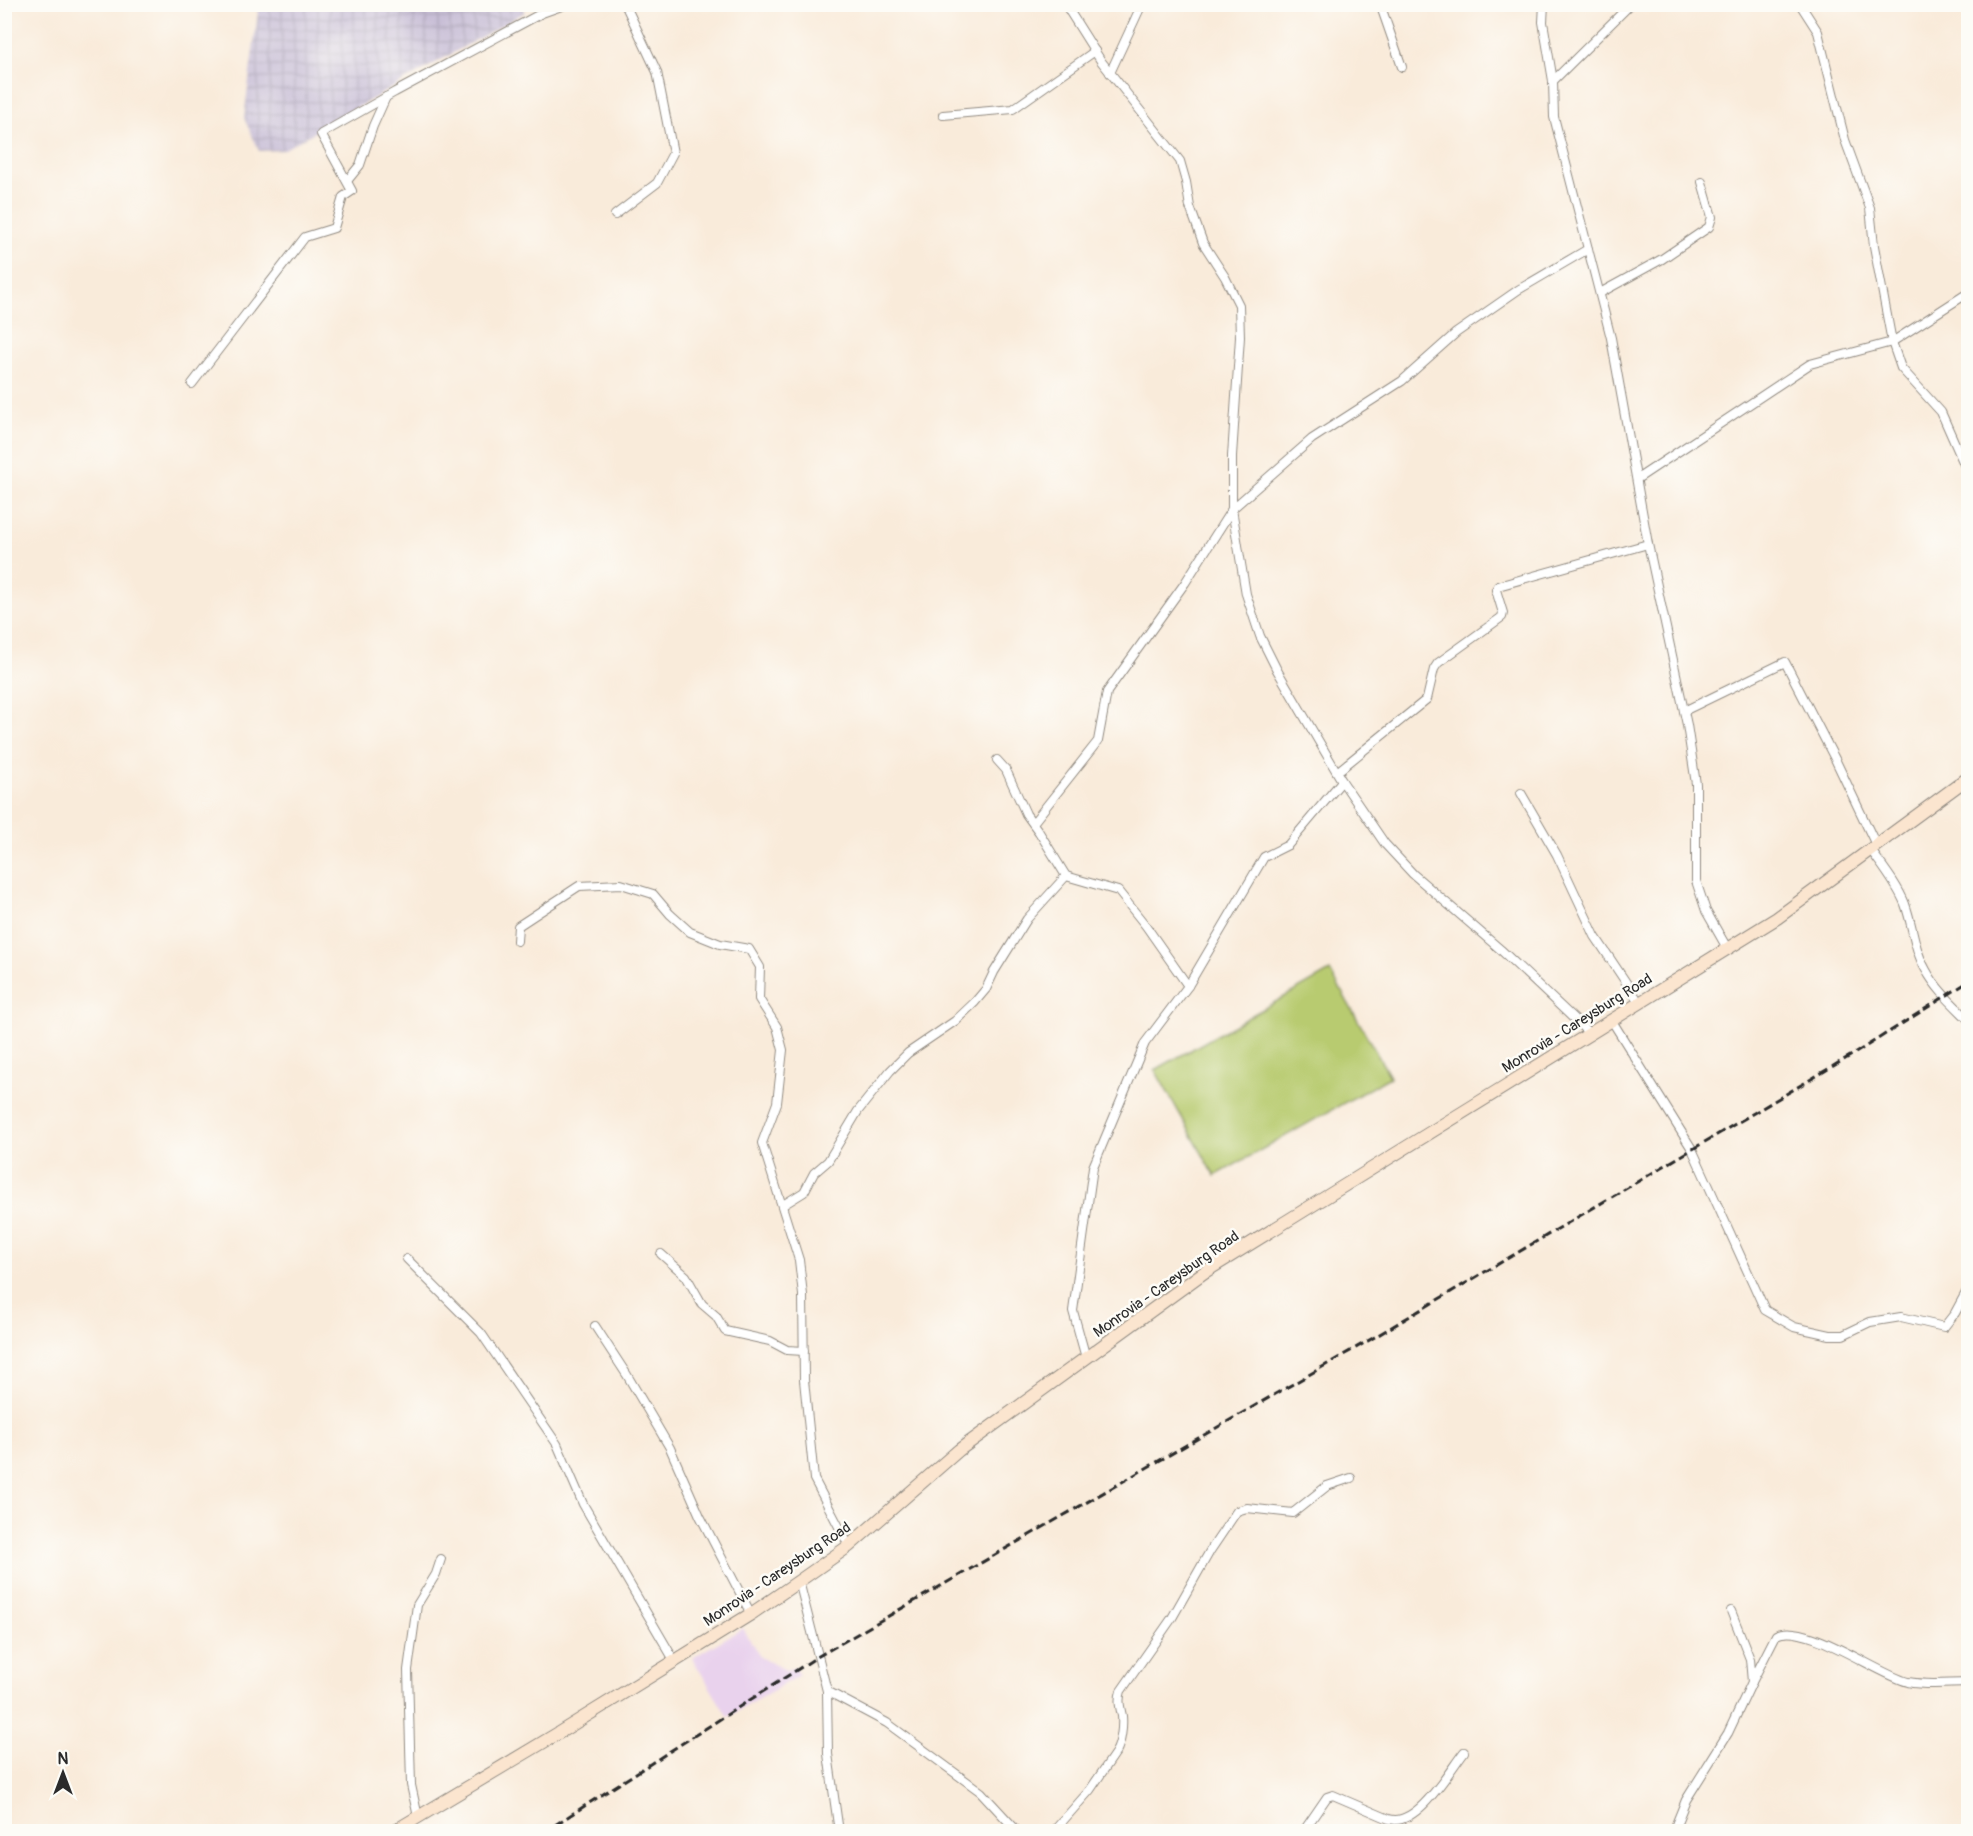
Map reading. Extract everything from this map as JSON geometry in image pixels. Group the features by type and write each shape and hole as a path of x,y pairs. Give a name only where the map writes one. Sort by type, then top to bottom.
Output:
{"main road":[{"name":"Monrovia - Careysburg Road","path":"393,1832 751,1614 849,1546 959,1450 1203,1273 1777,918 1968,778"}],"street":[{"path":"192,384 305,237 334,228 343,196 352,191 321,134 542,13 567,4"},
{"path":"615,215 657,183 673,153 657,72 625,4"},
{"path":"1065,4 1110,73 1180,161 1190,207 1203,243 1225,277 1239,305 1240,337 1232,456 1232,509 1246,594 1260,636 1277,670 1336,772 1384,844 1413,874 1501,950 1591,1035"},
{"path":"1110,73 1142,4"},
{"path":"1380,4 1402,67"},
{"path":"1544,4 1543,22 1553,81 1554,117 1611,338 1648,544 1684,711 1696,784 1695,881 1706,911 1727,948"},
{"path":"1553,81 1631,4"},
{"path":"1800,4 1818,32 1845,140 1870,208 1874,246 1892,342 1901,368 1941,412 1968,473"},
{"path":"943,114 1013,109 1095,51"},
{"path":"347,182 360,165 386,97"},
{"path":"1600,292 1662,259 1709,227 1712,216 1702,182"},
{"path":"1033,824 1098,741 1107,692 1185,584 1232,509 1312,440 1402,381 1456,333 1518,290 1588,249"},
{"path":"1637,479 1810,364 1892,342 1968,293"},
{"path":"1336,772 1427,699 1434,669 1438,663 1502,617 1503,613 1496,590 1498,586 1648,544"},
{"path":"1684,711 1785,662 1836,761 1873,847 1905,903 1913,937 1926,972 1968,1019"},
{"path":"997,760 1006,770 1022,806 1066,876 1118,891 1188,986"},
{"path":"1086,1358 1073,1311 1093,1167 1145,1043 1188,986 1264,857 1288,845 1342,781"},
{"path":"1521,793 1557,855 1595,936 1639,1002"},
{"path":"783,1205 804,1192 814,1173 828,1161 858,1111 891,1071 909,1053 955,1021 975,1002 986,989 1027,919 1066,876"},
{"path":"517,941 518,926 579,886 621,884 652,894 690,932 720,944 748,949 760,967 759,999 777,1027 783,1050 777,1103 762,1143 799,1260 803,1295 807,1415 814,1479 849,1546"},
{"path":"1612,1021 1692,1149 1765,1310 1794,1327 1830,1335 1843,1335 1870,1322 1901,1317 1944,1327 1968,1289"},
{"path":"661,1254 686,1276 702,1304 716,1316 725,1331 770,1341 788,1350 804,1351"},
{"path":"407,1259 481,1333 557,1444 583,1504 674,1660"},
{"path":"595,1326 670,1448 700,1516 751,1614"},
{"path":"1053,1832 1090,1790 1116,1752 1119,1746 1122,1719 1119,1698 1121,1691 1172,1618 1210,1551 1237,1511 1247,1508 1293,1513 1328,1486 1351,1478"},
{"path":"418,1817 411,1785 408,1670 417,1605 436,1574 441,1559"},
{"path":"799,1581 827,1691 828,1754 839,1832"},
{"path":"1731,1611 1750,1659 1752,1682"},
{"path":"1673,1832 1686,1800 1728,1733 1776,1635 1785,1632 1799,1634 1830,1644 1908,1682 1968,1683"},
{"path":"827,1691 887,1723 981,1792 1018,1832"},
{"path":"1303,1832 1327,1797 1333,1795 1394,1821 1402,1818 1430,1800 1464,1752"}],"shaded area":[{"path":"259,5 522,5 525,12 283,150 259,151 244,118"},
{"path":"743,1628 760,1657 786,1670 794,1668 799,1675 728,1717 692,1658"}],"green space":[{"path":"1330,971 1390,1077 1215,1176 1155,1070"}],"railway":[{"path":"544,1832 817,1657 1373,1338 1857,1052 1968,982"}]}
